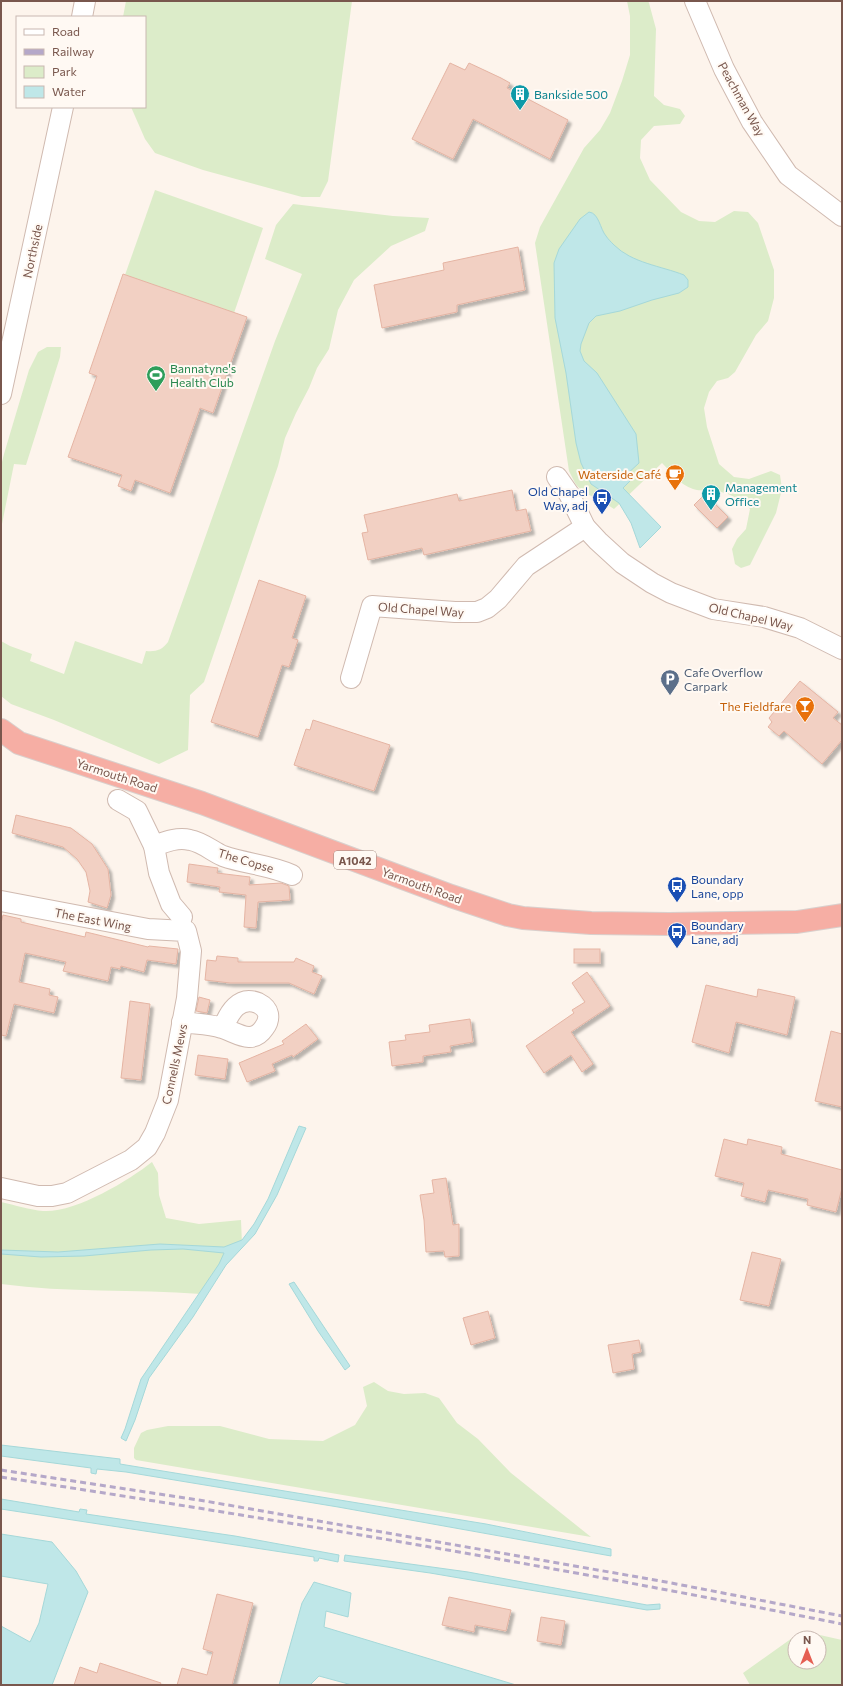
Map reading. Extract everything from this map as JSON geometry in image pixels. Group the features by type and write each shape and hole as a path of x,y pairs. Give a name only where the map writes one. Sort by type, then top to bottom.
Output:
{"highway":[{"name":"Yarmouth Road","path":"1,730 10,744 202,803 451,896 508,915 523,918 591,923 669,924 797,922 842,914"},
{"name":"Yarmouth Road","path":"797,922 842,930"}],"street":[{"path":"82,16 85,1"},
{"name":"Peachman Way","path":"695,1 724,69 752,122 788,174 842,216"},
{"name":"Northside","path":"1,394 63,108"},
{"name":"Old Chapel Way","path":"557,477 569,494 585,527 608,552 652,583 671,593 713,609 764,618 800,628 842,649"},
{"name":"Old Chapel Way","path":"351,678 372,606 455,612 477,612 487,608 498,599 526,566 585,527"},
{"path":"118,800 137,811 154,846 170,867 183,901 184,924"},
{"name":"The Copse","path":"154,846 174,839 190,840 203,844 223,856 267,866 292,875"},
{"name":"The East Wing","path":"1,901 148,929 184,924"},
{"name":"Connells Mews","path":"1,1188 38,1196 52,1196 80,1187 131,1160 147,1147 155,1133 168,1100 187,998 191,951 184,924"},
{"path":"182,1022 223,1028"}],"green space":[{"path":"126,1 352,1 328,181 320,197 302,197 203,170 155,153 145,139 131,108 146,108 146,16 123,16"},
{"path":"627,1 648,1 656,29 654,96 664,105 680,109 685,116 680,124 654,126 641,140 640,158 650,180 681,212 699,221 715,222 734,211 748,212 758,223 774,270 774,298 768,321 756,335 735,372 728,378 717,381 709,392 704,408 707,427 719,464 734,477 749,479 771,471 780,475 782,489 776,513 750,565 741,568 735,564 732,549 737,539 746,529 750,509 737,498 720,492 697,490 688,487 676,478 662,463 614,509 587,494 578,487 569,471 535,243 540,227 584,148 600,130 610,113 630,55 630,16"},
{"path":"155,190 263,228 234,313 125,275"},
{"path":"293,204 393,216 429,218 425,231 391,246 354,280 338,310 329,349 317,368 285,438 278,466 204,682 190,695 188,750 159,764 54,720 11,704 1,696 1,641 32,654 30,661 64,674 75,641 142,664 146,651 158,650 168,642 275,341 302,274 265,259 276,225"},
{"path":"47,347 61,347 60,357 26,465 14,464 1,529 1,466 4,454 29,370 38,352"},
{"path":"152,1162 158,1173 159,1195 166,1218 199,1224 241,1220 242,1244 201,1294 51,1289 1,1284 1,1202 43,1211 70,1207 115,1186 142,1170"},
{"path":"374,1382 388,1391 404,1394 425,1393 439,1398 457,1423 478,1439 511,1473 591,1537 136,1460 134,1458 134,1448 141,1433 147,1430 168,1426 220,1426 269,1439 323,1441 355,1425 367,1406 363,1387"},
{"path":"827,1637 842,1640 842,1685 750,1685 743,1673 787,1642 787,1670 827,1670"}],"water":[{"path":"589,212 595,215 604,233 621,251 638,260 684,275 688,280 688,287 679,293 620,311 596,316 589,323 581,344 580,351 584,361 597,373 636,434 639,463 625,476 630,481 623,488 661,527 640,548 631,523 619,503 591,484 581,463 576,443 566,373 555,318 554,263 559,249 580,219"},
{"path":"299,1126 306,1128 277,1195 255,1234 226,1265 193,1317 149,1378 135,1420 126,1441 121,1438 141,1379 219,1264 224,1253 183,1249 151,1250 84,1256 41,1257 1,1254 1,1250 58,1252 160,1244 224,1247 242,1240 254,1224 268,1199"},
{"path":"294,1282 350,1366 345,1370 318,1331 289,1284"},
{"path":"1,1445 120,1459 120,1464 486,1524 611,1549 611,1556 338,1507 126,1472 97,1469 96,1474 91,1473 91,1468 1,1456"},
{"path":"1,1499 79,1512 80,1509 87,1510 86,1514 235,1536 339,1555 338,1562 319,1558 318,1561 314,1561 314,1557 1,1509"},
{"path":"1,1534 52,1542 76,1571 88,1592 52,1685 1,1685 1,1626 30,1642 39,1623 48,1584 1,1576"},
{"path":"345,1555 468,1572 647,1605 660,1604 660,1609 647,1610 430,1573 344,1561"},
{"path":"314,1582 351,1593 348,1617 326,1611 324,1627 516,1685 352,1685 319,1676 310,1685 279,1685 302,1603"}],"building":[{"name":"Bankside 500","path":"450,63 465,70 469,63 501,78 510,83 507,88 568,120 550,159 473,119 453,159 412,139"},
{"path":"518,247 525,290 457,305 457,312 382,328 374,285 444,270 443,263"},
{"name":"Bannatyne's Health Club","path":"123,274 247,317 213,413 200,408 170,493 135,480 131,491 118,486 122,475 68,457 97,376 89,373"},
{"path":"512,490 516,511 526,509 531,531 424,555 422,548 368,560 362,533 368,532 364,515 457,494 459,501"},
{"name":"Management Office","path":"705,494 728,517 717,528 694,505"},
{"path":"259,580 306,596 292,638 298,640 289,667 282,665 258,737 211,722"},
{"name":"The Fieldfare","path":"800,681 838,712 833,718 842,725 842,740 822,764 784,731 779,736 768,727 772,722 769,718"},
{"path":"313,720 390,745 374,791 294,765 306,729 310,730"},
{"path":"16,815 71,828 92,844 108,869 111,895 107,908 88,902 90,891 86,872 77,859 63,847 12,833"},
{"path":"189,864 218,868 217,873 250,877 249,885 281,883 289,886 290,900 258,902 256,928 244,927 246,895 219,892 220,887 187,882"},
{"path":"3,915 21,919 21,922 85,937 86,932 148,947 178,949 176,964 147,960 144,972 121,966 120,969 111,967 108,981 63,971 66,962 25,953 19,982 50,989 49,995 58,997 54,1013 14,1004 6,1036 1,1035 1,923"},
{"path":"574,949 600,949 600,963 574,963"},
{"path":"217,956 238,958 238,962 294,962 296,958 314,966 312,972 322,976 314,994 289,983 230,983 205,980 207,960 216,961"},
{"path":"587,972 610,1006 571,1032 593,1064 582,1072 571,1055 544,1073 526,1046 574,1013 572,1010 585,1002 572,983"},
{"path":"706,985 757,997 758,989 795,997 787,1035 736,1022 729,1053 692,1042"},
{"path":"199,997 210,1000 207,1013 196,1011"},
{"path":"130,1001 150,1004 141,1080 121,1078"},
{"path":"470,1019 473,1042 450,1046 451,1052 423,1056 423,1062 392,1066 389,1042 406,1040 405,1035 430,1032 429,1025"},
{"path":"306,1024 318,1039 293,1057 292,1055 272,1064 275,1071 247,1082 239,1063 284,1044 282,1041"},
{"path":"831,1031 842,1034 842,1107 815,1101"},
{"path":"198,1055 228,1059 225,1079 195,1075"},
{"path":"724,1139 747,1145 748,1139 782,1147 781,1154 842,1170 842,1188 836,1212 807,1205 808,1199 768,1190 765,1202 741,1196 744,1183 715,1176"},
{"path":"446,1178 453,1225 459,1224 459,1256 445,1257 444,1251 426,1252 424,1220 420,1195 434,1193 432,1180"},
{"path":"752,1252 781,1259 769,1306 740,1300"},
{"path":"488,1311 495,1338 471,1345 463,1318"},
{"path":"639,1340 641,1352 632,1354 634,1369 613,1373 608,1345"},
{"path":"217,1594 253,1603 232,1685 177,1685 182,1668 207,1675 213,1652 203,1649"},
{"path":"449,1597 511,1610 506,1631 475,1625 474,1632 442,1625"},
{"path":"541,1617 565,1621 561,1645 537,1641"},
{"path":"100,1663 161,1683 160,1685 74,1685 80,1667 97,1673"}],"railway":[{"path":"1,1470 205,1501 666,1582 842,1616"},
{"path":"1,1477 212,1510 527,1564 842,1624"}],"place":[{"name":"Bankside 500","path":"520,111"},
{"name":"Bannatyne's Health Club","path":"156,392"},
{"name":"Waterside Café","path":"675,491"},
{"name":"Management Office","path":"711,511"},
{"name":"Old Chapel Way, adj","path":"602,515"},
{"name":"Cafe Overflow Carpark","path":"670,696"},
{"name":"The Fieldfare","path":"805,723"},
{"name":"Boundary Lane, opp","path":"677,903"},
{"name":"Boundary Lane, adj","path":"677,949"}]}
